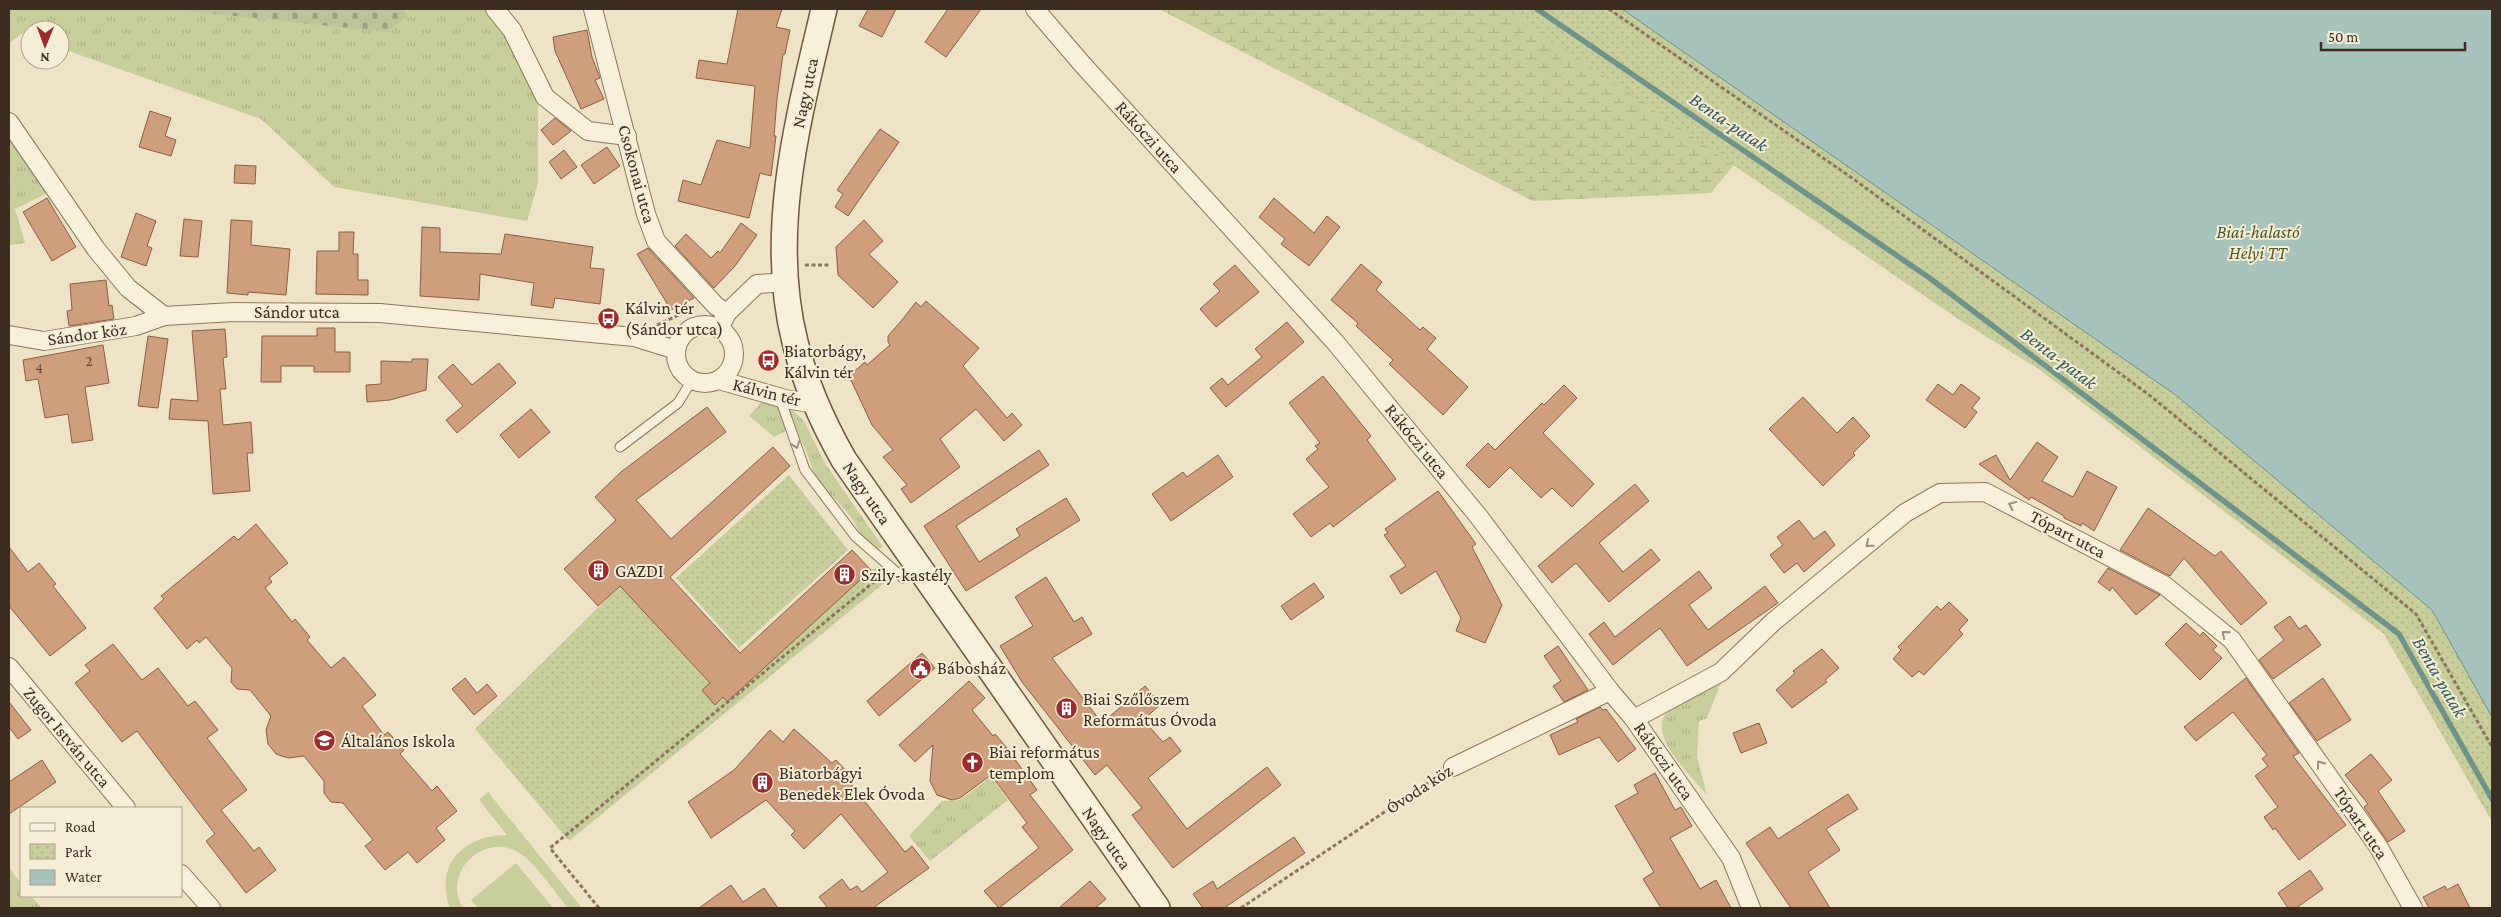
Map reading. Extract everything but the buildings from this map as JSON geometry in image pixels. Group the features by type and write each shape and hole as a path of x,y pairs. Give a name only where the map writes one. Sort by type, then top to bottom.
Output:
{"main road":[{"name":"Nagy utca","path":"824,9 796,128 788,184 785,241 787,282 794,341 816,404 844,460 1157,908"}],"street":[{"path":"494,9 512,30 545,98 588,131 627,136"},
{"name":"Csokonai utca","path":"593,9 646,214 656,241 716,306 723,321"},
{"name":"Rákóczi utca","path":"1035,9 1083,65 1335,342 1479,517 1610,692 1634,719 1731,858 1750,908"},
{"path":"9,122 96,249 128,288 164,316"},
{"path":"723,321 735,351 732,368 719,380 710,383 692,380 679,368 676,350 684,334 691,328 723,321 757,284 787,282"},
{"name":"Sándor utca","path":"164,316 234,312 380,313 634,337 676,350"},
{"name":"Sándor köz","path":"9,336 44,342 136,326 164,316"},
{"name":"Kálvin tér","path":"719,380 785,399 816,404"},
{"name":"Tópart utca","path":"1634,719 1721,672 1773,622 1905,513 1940,493 1985,492 2164,585 2232,640 2378,846 2413,908"},
{"name":"Zugor István utca","path":"9,666 125,807"},
{"name":"Óvoda köz","path":"1453,767 1610,692"},
{"path":"182,875 211,908"}],"lane":[{"path":"620,447 678,402 692,380"},
{"path":"785,399 783,407 805,470 855,536 903,578"}],"path":[{"path":"1609,9 1852,178 2148,394 2416,614 2492,747"},
{"path":"599,908 550,848 892,568"},
{"name":"Óvoda köz","path":"1241,908 1333,844 1453,767"}],"green space":[{"path":"9,9 169,9 406,16 403,9 487,9 510,37 538,98 538,183 527,221 334,187 261,119 70,52 70,20 20,20 20,35 9,43"},
{"path":"169,9 403,9 407,16 387,32"},
{"name":"Biai-halastó Helyi TT","path":"1159,9 2129,9 2492,505 2412,623 1751,144 1711,193 1533,201"},
{"name":"Biai-halastó Helyi TT","path":"1506,9 2492,9 2492,822 2384,634 2040,370 1958,319"},
{"path":"9,132 51,191 15,209 25,243 9,245"},
{"path":"765,398 787,405 804,421 826,465 883,547 877,550 864,544 850,516 819,481 799,437 788,430 774,437 749,416"},
{"path":"789,475 848,550 739,648 676,578"},
{"path":"878,567 889,579 569,841 475,729 620,586 727,702 871,570"},
{"path":"1723,678 1707,718 1699,721 1697,757 1707,795 1674,756 1662,732 1662,721 1671,708"},
{"path":"991,777 1008,800 930,861 909,836 942,801 960,800"},
{"path":"488,792 582,908 568,908 530,861 516,851 503,847 490,848 478,852 468,860 461,871 458,883 458,895 463,908 450,908 446,892 446,878 456,855 466,846 478,840 492,836 507,835 479,800"},
{"path":"516,863 553,908 478,908 471,900"},
{"path":"9,868 20,882 20,897 32,897 42,908 9,908"}],"water":[{"name":"Biai-halastó Helyi TT","path":"1622,9 2492,9 2492,717 2432,610 2177,396"}],"waterway":[{"name":"Benta-patak","path":"1537,9 1931,279 2399,634 2492,799"}],"place":[{"name":"Kálvin tér (Sándor utca)","path":"609,318"},
{"name":"Biatorbágy, Kálvin tér","path":"768,361"},
{"name":"GAZDI","path":"599,571"},
{"name":"Szily-kastély","path":"845,575"},
{"name":"Bábosház","path":"921,668"},
{"name":"Biai Szőlőszem Református Óvoda","path":"1067,709"},
{"name":"Általános Iskola","path":"325,741"},
{"name":"Biai református templom","path":"973,762"},
{"name":"Biatorbágyi Benedek Elek Óvoda","path":"763,783"}]}
